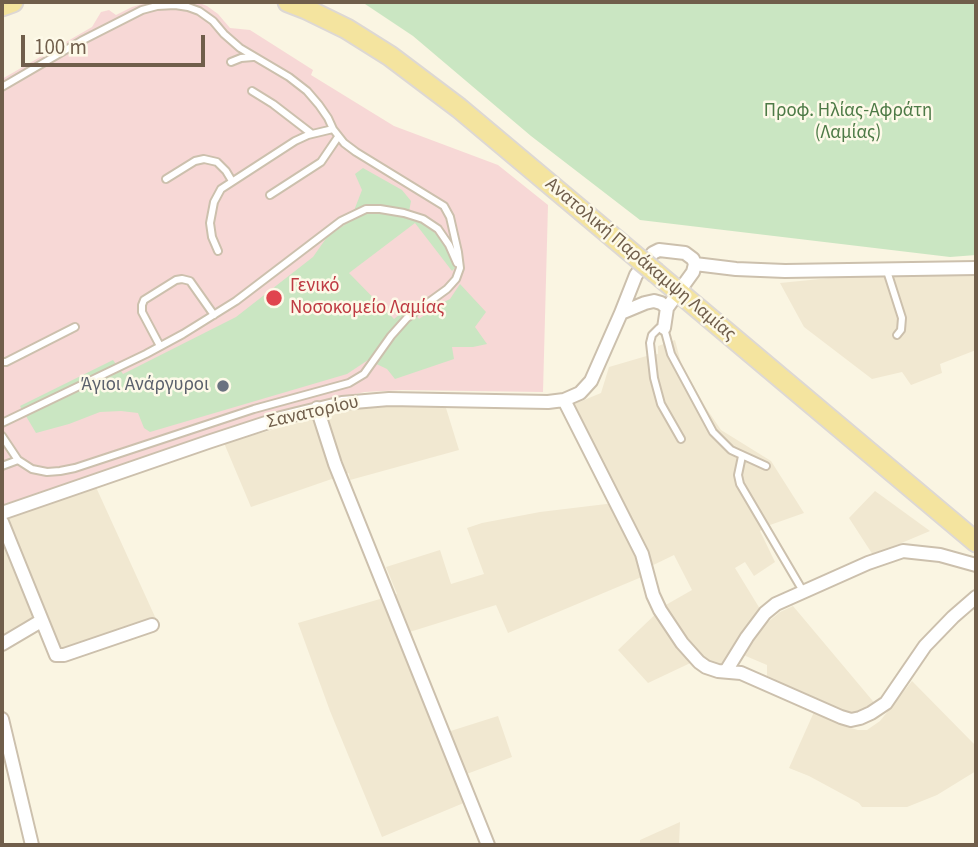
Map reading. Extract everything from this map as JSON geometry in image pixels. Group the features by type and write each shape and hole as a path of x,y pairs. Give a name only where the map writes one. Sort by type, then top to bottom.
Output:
{"main road":[{"path":"2,6 13,2"},
{"name":"Ανατολική Παράκαμψη Λαμίας","path":"288,2 347,29 390,56 478,123 656,273 673,300 976,542"}],"street":[{"path":"664,328 673,300 693,272 695,264 694,259 685,253 666,250 653,253 636,275 589,384 580,393 564,400 642,554 653,595 662,615 699,662 710,669 741,673 841,717 851,720 860,718 886,703 925,646 976,597"},
{"path":"695,264 785,271 976,268"},
{"path":"621,313 654,301 662,303 673,300"},
{"name":"Σανατορίου","path":"2,513 208,442 317,408 355,401 413,399 548,402 564,400"},
{"path":"317,408 335,464 488,845"},
{"path":"2,522 56,655 152,625"},
{"path":"726,671 747,637 765,613 776,604 868,563 903,551 940,555 976,565"},
{"path":"2,644 41,621"},
{"path":"2,719 32,845"}],"lane":[{"path":"2,87 142,9 175,5 199,11 240,48 307,91 324,111 338,137 356,152 444,206 450,217 459,260 456,279 447,289 407,318 364,374 349,383 254,410 75,468 47,472 32,469 18,460 2,436"},
{"path":"232,62 255,57"},
{"path":"252,91 312,134"},
{"path":"218,251 211,232 211,212 217,195 226,185 295,141 332,129"},
{"path":"270,195 321,162 338,137"},
{"path":"166,179 195,161 204,159 217,162 232,181"},
{"path":"2,423 160,346 214,315 341,221 366,209 404,213 423,219 438,229 455,258 459,271"},
{"path":"887,270 902,318 901,330 897,335"},
{"path":"160,346 142,312 142,305 144,300 176,280 190,281 214,315"},
{"path":"2,362 75,327"},
{"path":"681,439 658,395 650,355 652,335 657,329 664,328 671,354 705,420 722,442 731,450 766,466"},
{"path":"349,383 355,401"},
{"path":"742,456 738,475 740,484 800,586"},
{"path":"2,466 18,460"}],"shaded area":[{"name":"Γενικό Νοσοκομείο Λαμίας","path":"149,2 197,2 207,6 230,28 250,30 313,70 311,75 394,126 498,165 548,205 543,392 365,392 308,404 2,505 2,79 92,27 101,12 109,10 116,15"},
{"path":"976,273 976,350 940,364 942,373 911,385 902,372 872,379 804,327 780,283 850,276"},
{"path":"675,340 681,363 721,430 771,461 804,513 760,531 775,562 754,576 745,562 735,568 768,622 793,606 877,706 851,717 776,684 774,679 767,676 767,665 734,651 723,666 714,665 701,658 648,683 618,650 664,606 692,590 674,555 643,570 644,576 508,633 496,605 400,635 438,735 498,716 512,757 456,778 466,802 382,837 330,711 298,623 397,594 386,567 440,550 451,584 484,574 467,528 540,512 623,502 572,405 601,393 609,367 658,354 658,346"},
{"path":"398,406 446,408 459,450 350,480 349,473 251,507 224,443 358,409"},
{"path":"95,485 156,619 59,652 44,615 2,639 2,519"},
{"path":"875,491 930,531 873,555 849,518"},
{"path":"912,681 976,746 976,771 937,795 907,807 862,807 809,776 789,768 814,712 847,727 867,730 880,721"},
{"path":"680,822 679,845 640,845 640,840"}],"green space":[{"name":"Προφ. Ηλίας-Αφράτη (Λαμίας)","path":"362,2 976,2 976,255 950,257 640,220 531,136 413,36"},
{"path":"363,168 402,190 411,201 408,217 435,233 452,255 456,267 452,271 415,223 349,273 394,319 410,306 419,319 450,299 460,284 486,312 475,327 487,344 452,347 454,359 395,379 387,369 368,360 347,374 150,432 144,428 138,413 121,411 100,412 36,433 20,406 113,360 123,374 236,317 313,257 327,237 350,221 362,190 355,174"}],"place":[{"name":"Γενικό Νοσοκομείο Λαμίας","path":"274,298"},
{"name":"Άγιοι Ανάργυροι","path":"223,386"}]}
